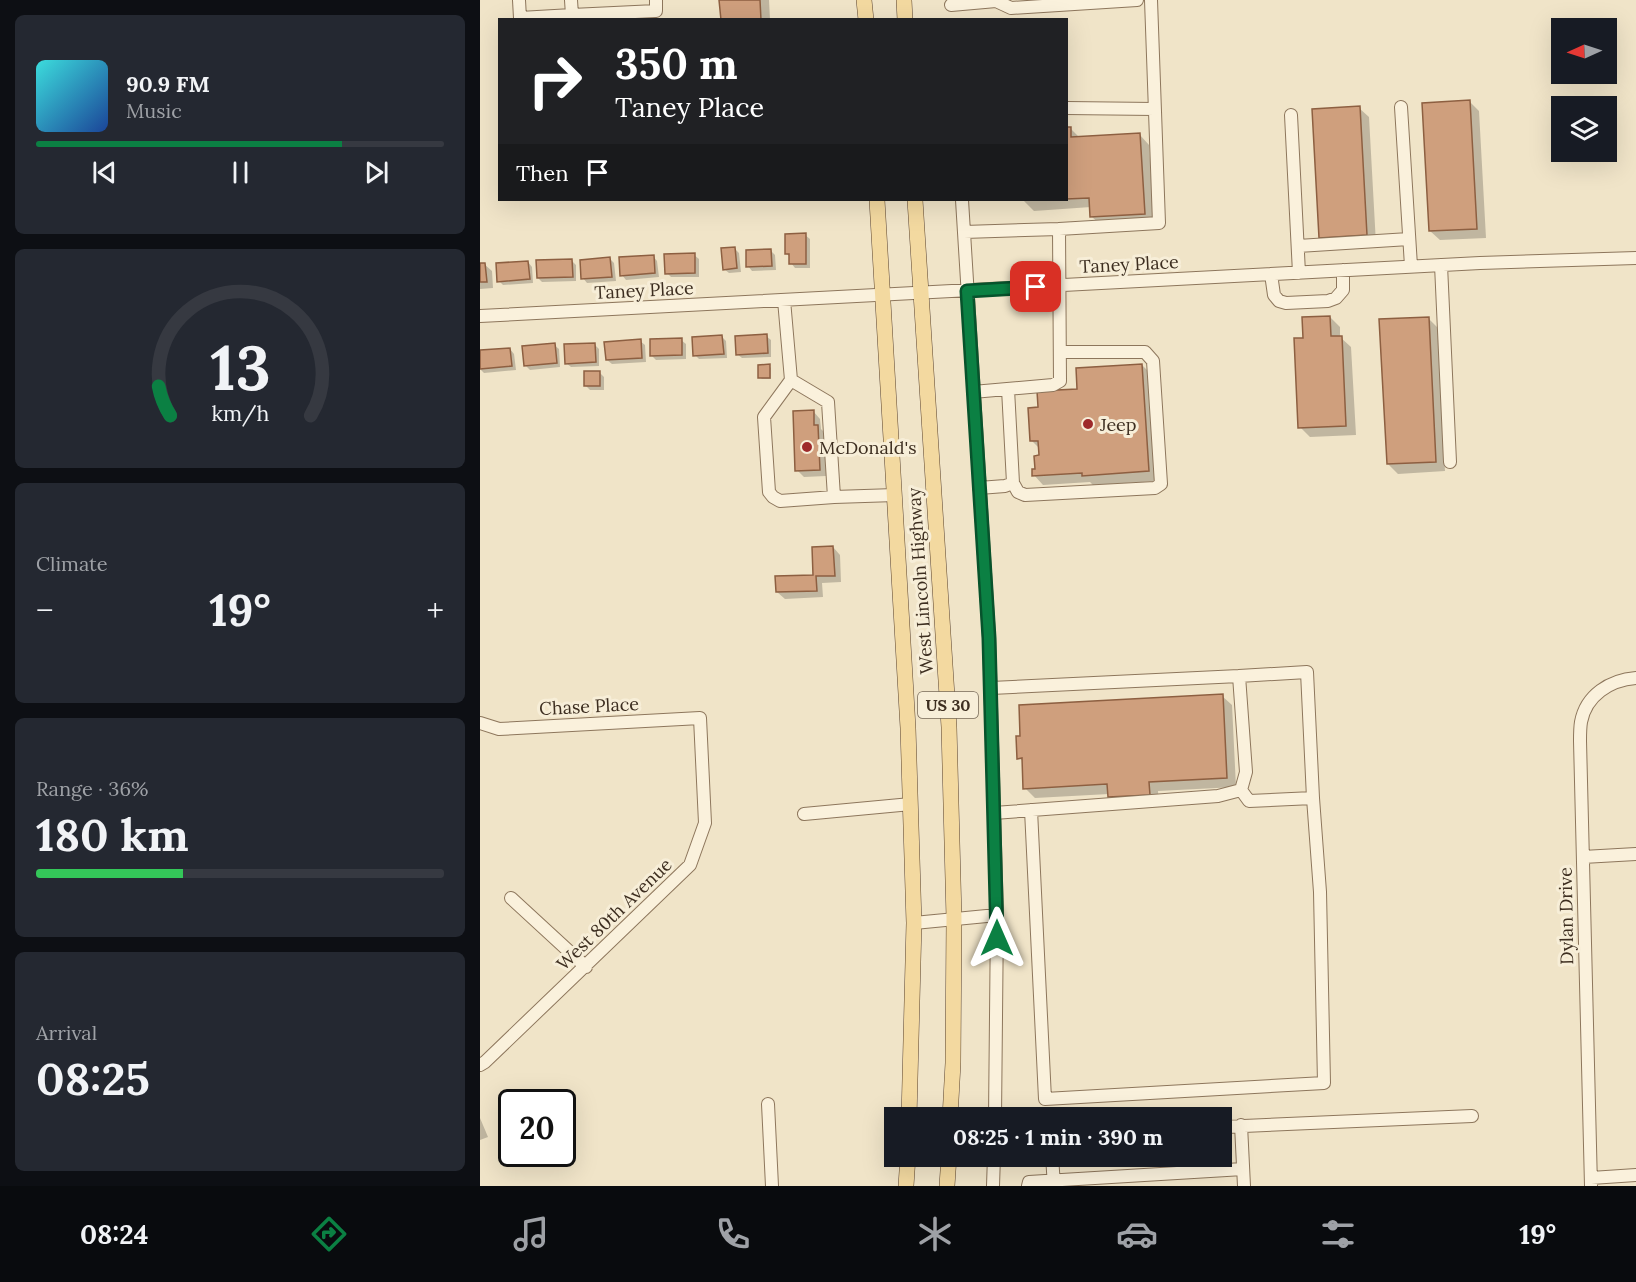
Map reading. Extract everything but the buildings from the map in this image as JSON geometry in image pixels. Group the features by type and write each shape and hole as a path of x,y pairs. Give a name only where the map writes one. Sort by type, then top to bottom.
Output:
{"main road":[{"path":"864,0 866,18"},
{"path":"904,0 905,18"},
{"name":"US 30","path":"877,201 884,295"},
{"name":"US 30","path":"915,201 920,293"},
{"name":"West Lincoln Highway","path":"920,293 949,727 954,918 950,1107"},
{"name":"West Lincoln Highway","path":"884,295 908,728 914,923 909,1107"},
{"path":"906,1186 907,1167"},
{"path":"947,1186 948,1167"}],"street":[{"path":"519,0 520,18 656,11 656,0"},
{"path":"571,0 572,15"},
{"path":"952,18 951,3 996,1 1011,8 1137,0"},
{"path":"964,232 1159,223 1151,0"},
{"path":"1401,106 1411,266"},
{"path":"1068,108 1155,109"},
{"path":"1291,115 1299,273"},
{"path":"962,201 991,688 997,915 995,1107"},
{"path":"973,392 1053,385 1060,381 1059,229"},
{"path":"1298,246 1409,239"},
{"name":"Taney Place","path":"480,316 1411,266 1636,258"},
{"path":"1441,265 1450,462"},
{"path":"1271,274 1274,295 1279,301 1286,303 1328,301 1336,298 1343,290 1343,270"},
{"path":"784,300 791,380 764,417 769,492 780,501 895,495"},
{"path":"1008,389 1013,483 1018,492 1025,495 1155,488 1161,484 1153,362 1145,352 1061,352"},
{"path":"791,380 828,402 834,497"},
{"path":"980,488 1013,483"},
{"path":"991,688 1307,672 1320,892 1324,1083 1045,1099 1031,810"},
{"path":"1239,676 1246,772 1241,790"},
{"name":"Dylan Drive","path":"1591,1182 1581,720 1591,698 1609,684 1636,678"},
{"name":"Chase Place","path":"480,723 500,729 700,718"},
{"name":"West 80th Avenue","path":"480,1065 586,967 690,865 705,823 700,718"},
{"path":"994,813 1218,796 1241,790"},
{"path":"1241,790 1249,801 1313,798"},
{"path":"804,813 910,804"},
{"path":"1583,857 1636,854"},
{"path":"511,898 586,967"},
{"path":"914,923 997,915"},
{"path":"768,1104 772,1186"},
{"path":"1232,1126 1472,1116"},
{"path":"1241,1125 1244,1186"},
{"path":"993,1186 994,1167"},
{"path":"1053,1167 1054,1183"},
{"path":"1028,1186 1029,1182 1054,1183 1243,1169"},
{"path":"1591,1182 1636,1175"}],"place":[{"name":"Jeep","path":"1088,424"},
{"name":"McDonald's","path":"807,447"}],"route":[{"path":"997,938 989,638 967,291 1036,287"}]}
